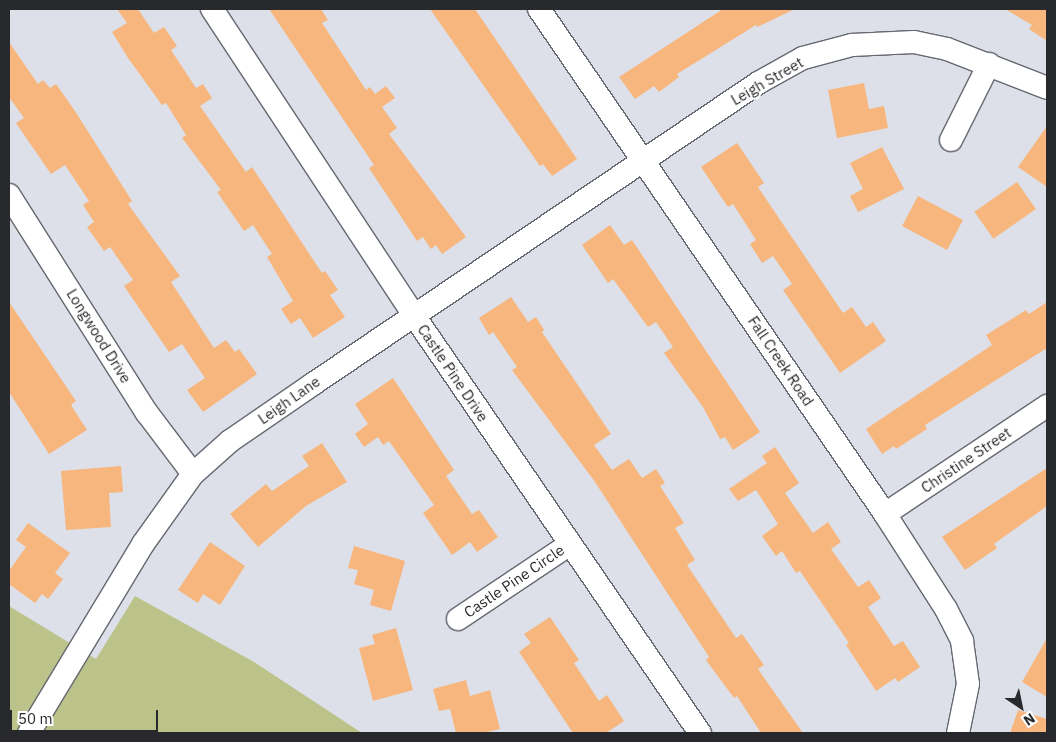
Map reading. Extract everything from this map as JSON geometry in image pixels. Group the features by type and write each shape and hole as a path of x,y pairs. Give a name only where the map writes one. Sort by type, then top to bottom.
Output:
{"street":[{"name":"Castle Pine Drive","path":"212,9 415,317 700,733"},
{"name":"Fall Creek Road","path":"539,9 885,514 946,609 962,641 968,684 958,733"},
{"name":"Leigh Street","path":"643,159 803,58 852,45 914,42 989,64 1047,88"},
{"path":"951,140 989,64"},
{"name":"Leigh Lane","path":"29,733 143,544 193,474 230,441 415,317 643,159"},
{"name":"Longwood Drive","path":"9,195 147,413 193,474"},
{"name":"Christine Street","path":"885,514 1047,406"},
{"name":"Castle Pine Circle","path":"458,619 570,544"}],"green space":[{"path":"135,596 254,662 362,733 9,733 9,606 96,659"}],"building":[{"path":"117,9 138,9 154,33 164,27 177,46 171,50 196,88 203,84 212,98 200,106 246,172 252,167 322,273 325,271 338,290 330,295 345,317 313,338 300,318 291,324 281,309 293,301 267,257 272,254 253,225 244,231 217,192 221,190 182,138 186,135 166,103 162,105 128,58 112,32 127,23"},
{"path":"269,9 321,9 328,20 322,23 366,90 370,87 375,94 386,86 395,98 382,107 397,128 389,134 466,237 442,254 436,245 431,249 423,237 417,241 369,168 374,165"},
{"path":"430,9 475,9 577,159 552,176 543,164 540,166"},
{"path":"723,9 795,9 757,27 756,25 677,74 679,77 659,92 654,86 635,99 619,77"},
{"path":"1005,9 1047,9 1047,41 1029,29 1032,25"},
{"path":"9,42 38,84 43,80 50,88 56,84 75,111 132,201 128,204 180,276 171,282 214,348 226,340 235,352 239,349 257,374 203,412 187,390 205,378 182,344 169,352 124,286 133,280 110,247 104,251 87,227 94,222 83,205 89,201 65,165 51,174 16,123 24,118 9,97"},
{"path":"864,83 869,109 884,106 888,128 837,138 828,90"},
{"path":"1047,126 1047,187 1018,167"},
{"path":"737,143 764,183 758,187 843,313 852,307 866,327 873,322 886,341 840,373 783,290 792,284 773,256 762,263 750,244 756,240 733,204 728,207 701,167"},
{"path":"882,147 904,189 858,212 850,196 863,189 850,163"},
{"path":"1017,182 1036,209 993,239 974,212"},
{"path":"918,196 963,220 947,250 902,226"},
{"path":"610,225 624,245 632,240 760,432 733,450 725,437 720,439 703,407 664,353 673,347 656,322 648,327 613,279 608,283 582,245"},
{"path":"511,297 528,322 536,317 544,330 542,332 611,434 594,445 612,470 629,459 642,478 656,469 665,483 660,486 684,523 675,528 695,560 687,565 736,638 742,634 764,665 758,669 803,733 761,733 737,696 734,698 706,660 709,657 595,482 512,370 517,367 493,332 489,335 479,318"},
{"path":"9,302 76,401 71,405 87,430 49,454 9,392"},
{"path":"1047,302 1047,348 925,425 927,429 896,449 894,446 882,454 866,429 992,345 986,335 1026,310 1029,314"},
{"path":"393,378 454,470 446,476 472,514 479,510 498,537 477,552 470,542 452,555 423,513 434,505 389,441 383,445 378,437 364,447 355,434 368,424 355,404"},
{"path":"322,443 347,482 306,506 258,547 230,514 266,484 272,491 309,466 302,456"},
{"path":"775,447 799,483 785,493 813,533 828,522 841,542 831,549 858,587 869,580 881,598 868,607 894,646 903,641 920,667 898,682 895,678 876,691 846,645 849,643 800,571 796,573 782,551 776,556 762,536 778,524 756,490 738,501 729,489 767,463 762,456"},
{"path":"121,466 123,492 109,493 111,527 66,530 61,471"},
{"path":"1047,468 1047,506 994,544 997,548 965,570 942,537"},
{"path":"28,523 70,553 55,573 63,579 48,599 42,594 35,603 9,584 9,571 26,547 16,540"},
{"path":"210,542 245,566 220,605 203,594 198,603 178,590"},
{"path":"354,546 405,561 391,611 370,605 374,590 354,584 358,570 348,568"},
{"path":"550,617 579,660 574,663 599,701 607,695 624,721 606,733 573,733 519,652 531,643 524,634"},
{"path":"396,628 413,690 373,701 359,648 375,644 372,635"},
{"path":"1047,638 1047,697 1022,682"},
{"path":"466,680 470,696 490,690 500,729 483,733 456,733 450,709 439,711 433,689"},
{"path":"1018,710 1047,719 1047,733 1010,733"}]}
